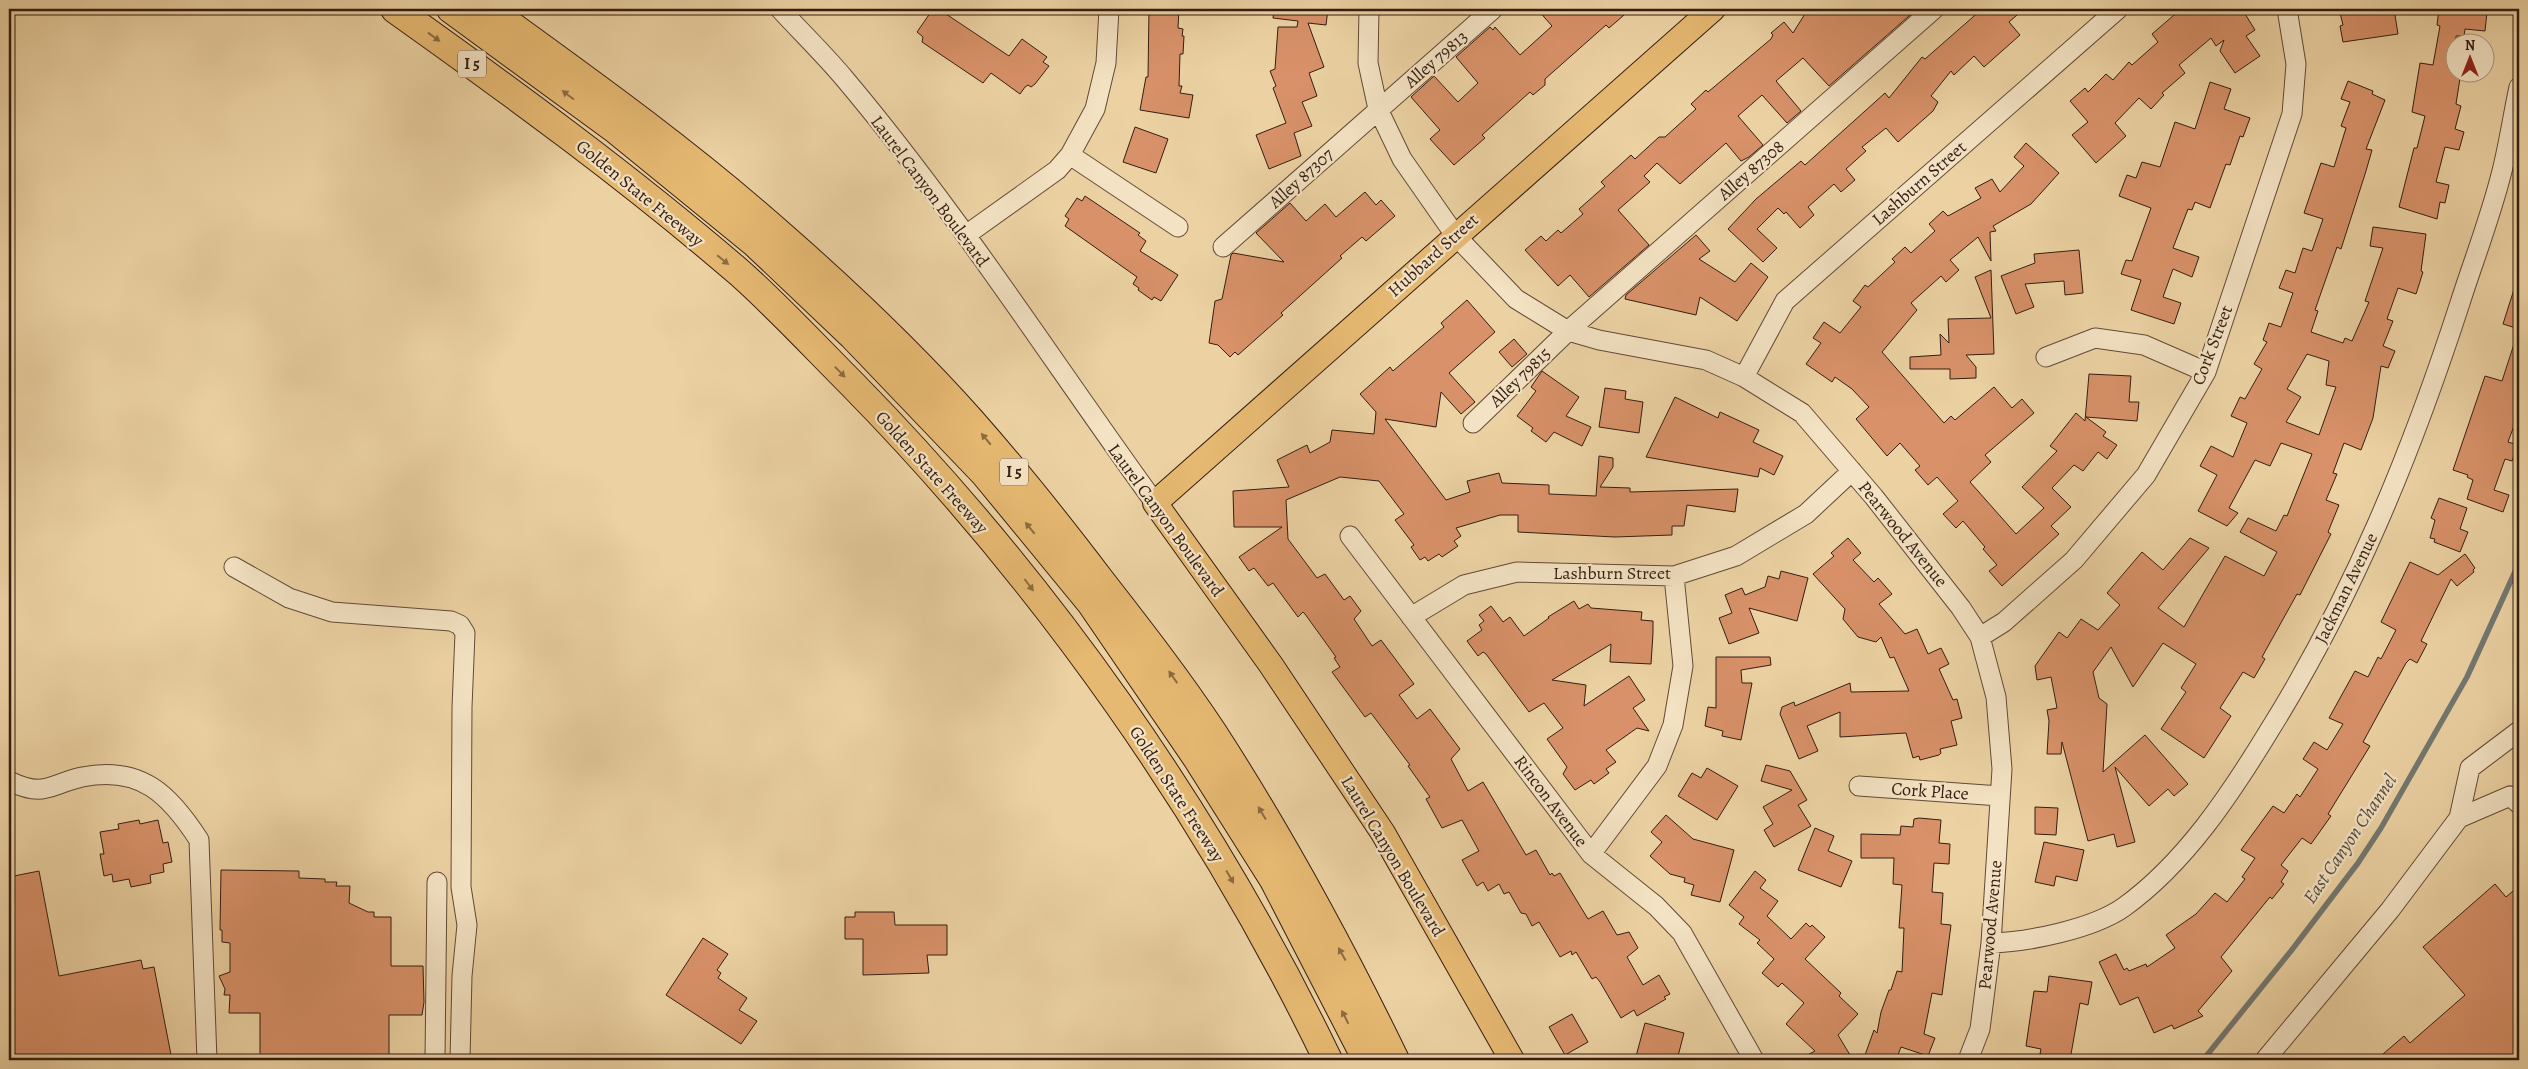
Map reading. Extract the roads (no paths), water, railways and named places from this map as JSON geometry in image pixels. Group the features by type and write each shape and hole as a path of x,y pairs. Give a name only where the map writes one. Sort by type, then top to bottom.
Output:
{"highway":[{"name":"Golden State Freeway","path":"395,9 549,119 742,276 918,452 1022,575 1122,709 1211,843 1295,990 1328,1060"},
{"path":"451,9 615,129 756,244 859,342 985,474 1096,610 1197,758 1274,880 1367,1060"},
{"name":"I 5","path":"488,9 651,127 783,237 866,313 970,419 1057,524 1148,641 1213,732 1264,817 1354,977 1395,1060"},
{"path":"549,119 581,121 728,240 858,362 930,436 1056,587 1107,654 1168,742 1220,821 1279,924 1347,1060"}],"main road":[{"name":"Hubbard Street","path":"1154,503 1713,9"},
{"name":"Laurel Canyon Boulevard","path":"1154,503 1271,665 1383,833 1512,1060"}],"street":[{"name":"Laurel Canyon Boulevard","path":"780,9 843,77 966,235 1154,503"},
{"path":"966,235 1056,170 1070,155 1096,109 1106,63 1109,9"},
{"name":"Pearwood Avenue","path":"1369,9 1368,63 1378,109 1402,159 1456,235 1516,299 1568,331 1599,340 1706,360 1744,377 1802,413 1852,471 1962,608 1980,637 1996,697 2002,769 1991,943 1980,1029 1968,1060"},
{"name":"Alley 79813","path":"1378,109 1493,9"},
{"name":"Alley 87308","path":"1568,331 1934,9"},
{"name":"Lashburn Street","path":"1744,377 1784,300 2118,9"},
{"name":"Cork Street","path":"1980,637 2004,622 2074,560 2146,476 2206,372 2292,114 2296,64 2287,9"},
{"name":"Jackman Avenue","path":"1991,943 2012,943 2070,931 2121,909 2156,881 2228,797 2293,693 2346,595 2388,501 2437,375 2502,172 2519,87"},
{"name":"Alley 87307","path":"1223,247 1378,109"},
{"path":"1070,155 1178,227"},
{"name":"Alley 79815","path":"1472,423 1568,331"},
{"path":"2046,357 2095,338 2144,345 2206,372"},
{"name":"Lashburn Street","path":"1411,617 1464,585 1517,572 1674,576 1736,556 1806,514 1852,471"},
{"name":"Rincon Avenue","path":"1350,536 1591,854 1656,906 1682,933 1754,1060"},
{"path":"234,567 289,598 332,612 451,621 460,625 465,633 462,707 461,887 467,925 462,976 460,1060"},
{"path":"1591,854 1657,766 1673,725 1683,666 1674,576"},
{"path":"2265,1060 2390,910 2459,818 2470,768 2519,731"},
{"path":"9,781 32,790 42,790 82,778 105,775 124,777 147,784 165,794 185,819 199,840 207,1060"},
{"name":"Cork Place","path":"1859,786 2000,796"},
{"path":"2459,818 2510,796 2519,804"},
{"path":"435,1060 437,882"}],"waterway":[{"name":"East Canyon Channel","path":"2203,1060 2291,951 2358,863 2381,828 2467,677 2519,563"}]}
